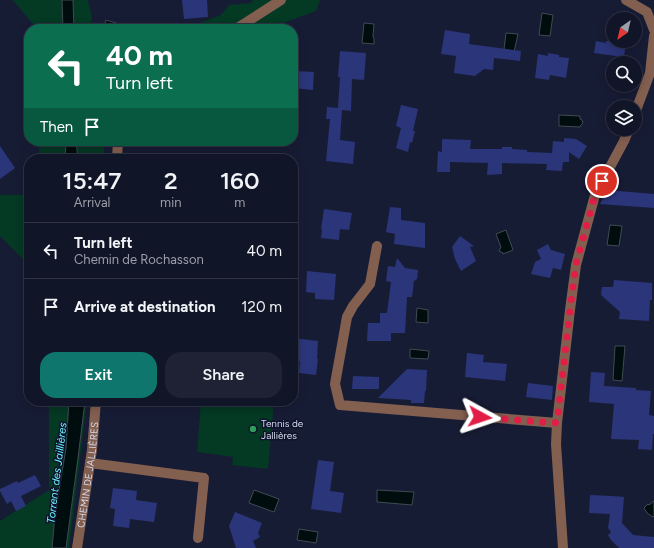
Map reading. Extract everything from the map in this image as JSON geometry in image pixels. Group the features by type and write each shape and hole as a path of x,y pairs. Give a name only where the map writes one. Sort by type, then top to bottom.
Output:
{"street":[{"path":"244,24 281,0"},
{"path":"626,0 647,12 654,30"},
{"path":"640,100 650,73 654,36"},
{"path":"563,548 556,444 557,423 576,264 595,195 626,136"},
{"path":"377,246 370,284 353,306 347,317 335,384 340,405 557,423"},
{"name":"CHEMIN DE JALLIÈRES","path":"77,548 92,450 96,406"},
{"path":"90,462 204,478 198,538"}],"green space":[{"path":"13,0 88,0 92,18 90,24 33,24"},
{"path":"253,0 320,0 316,11 281,24 197,24 221,15 229,5 251,3"},
{"path":"39,146 104,146 104,154 39,154"},
{"path":"0,195 24,195 24,260 0,236"},
{"path":"49,406 86,406 69,548 0,548 0,521 49,490"},
{"path":"201,406 274,406 268,469 232,465 233,457 197,452"}],"shaded area":[{"path":"62,0 73,0 74,24 63,24"},
{"path":"542,13 553,15 550,36 539,35"},
{"path":"106,20 119,24 105,24"},
{"path":"364,23 374,24 374,44 362,43"},
{"path":"506,33 518,34 514,52 504,49"},
{"path":"559,115 580,116 583,123 580,127 559,126"},
{"path":"66,146 77,146 77,154 65,154"},
{"path":"610,225 622,226 619,246 607,245"},
{"path":"506,230 513,250 503,254 499,251 501,247 496,234"},
{"path":"417,308 428,310 428,323 416,322"},
{"path":"615,346 625,346 622,381 613,380"},
{"path":"410,349 429,351 428,359 410,358"},
{"path":"69,406 84,406 66,548 52,548 55,515 66,448"},
{"path":"254,490 279,499 274,512 249,503"},
{"path":"377,490 414,492 412,505 377,502"},
{"path":"654,501 653,517 647,513 644,508"},
{"path":"299,529 318,532 316,543 297,540"}],"building":[{"path":"182,0 207,0 208,17 184,19"},
{"path":"445,30 470,34 469,44 521,51 520,61 494,58 493,70 484,69 475,76 454,73 456,56 441,54"},
{"path":"596,41 606,43 606,48 625,48 624,56 594,53"},
{"path":"340,51 366,53 364,80 352,79 351,111 342,110 340,140 355,142 353,164 326,161 330,119 326,119 327,107 338,108"},
{"path":"548,53 559,55 559,57 569,58 566,78 550,75 549,80 535,78 538,54 548,56"},
{"path":"298,71 314,72 313,90 298,88"},
{"path":"401,105 418,109 413,131 415,131 412,143 410,142 408,152 396,148 401,128 396,126"},
{"path":"564,138 576,139 587,146 579,159 569,152 569,162 563,162 562,171 546,170 547,164 502,163 502,174 487,175 488,163 450,162 450,172 437,172 438,151 442,152 442,139 471,140 470,149 502,149 502,147 512,147 512,149 527,150 527,152 552,153 553,141 564,142"},
{"path":"0,146 15,168 0,179"},
{"path":"607,190 654,194 654,208 600,204"},
{"path":"390,207 401,208 401,220 425,223 425,248 394,244 395,234 386,232"},
{"path":"324,209 352,213 349,230 340,229 339,240 321,238"},
{"path":"460,236 474,246 470,247 476,261 461,271 455,259 452,247"},
{"path":"548,244 551,250 565,254 561,270 553,268 550,278 531,274 535,262 541,259 537,250"},
{"path":"397,258 405,268 418,270 417,279 414,281 412,297 407,297 405,333 391,333 391,341 367,341 368,323 380,323 380,313 387,313 391,282 386,281 388,266 395,267"},
{"path":"307,271 336,274 334,300 315,299 315,293 306,292"},
{"path":"614,280 652,283 652,300 650,300 649,321 619,319 620,312 601,295 602,287 613,287"},
{"path":"298,339 318,341 316,375 299,373 300,361 298,361"},
{"path":"467,353 484,355 483,362 507,364 505,381 465,377"},
{"path":"407,369 427,370 424,403 411,403 411,400 378,398"},
{"path":"591,372 605,373 604,386 636,388 636,390 651,391 649,415 654,416 652,450 638,449 639,440 611,439 614,404 589,402"},
{"path":"353,376 379,377 379,389 352,389"},
{"path":"528,383 553,386 552,400 526,397"},
{"path":"318,460 334,462 330,491 344,493 341,513 311,509"},
{"path":"35,475 41,486 21,496 26,506 16,511 11,501 7,504 0,489"},
{"path":"113,488 137,491 136,500 157,503 154,522 130,519 129,528 113,526 115,509 110,508"},
{"path":"590,495 624,497 622,523 633,535 654,537 654,548 619,548 608,535 611,532 608,528 610,514 589,513"},
{"path":"235,512 262,523 258,533 260,537 253,541 256,548 236,548 229,526"}],"place":[{"name":"Tennis de Jallières","path":"253,429"}],"route":[{"path":"480,417 557,423 576,264 595,195 602,181"}],"water label":[{"name":"Torrent des Jaillières","path":"57,473"}]}
